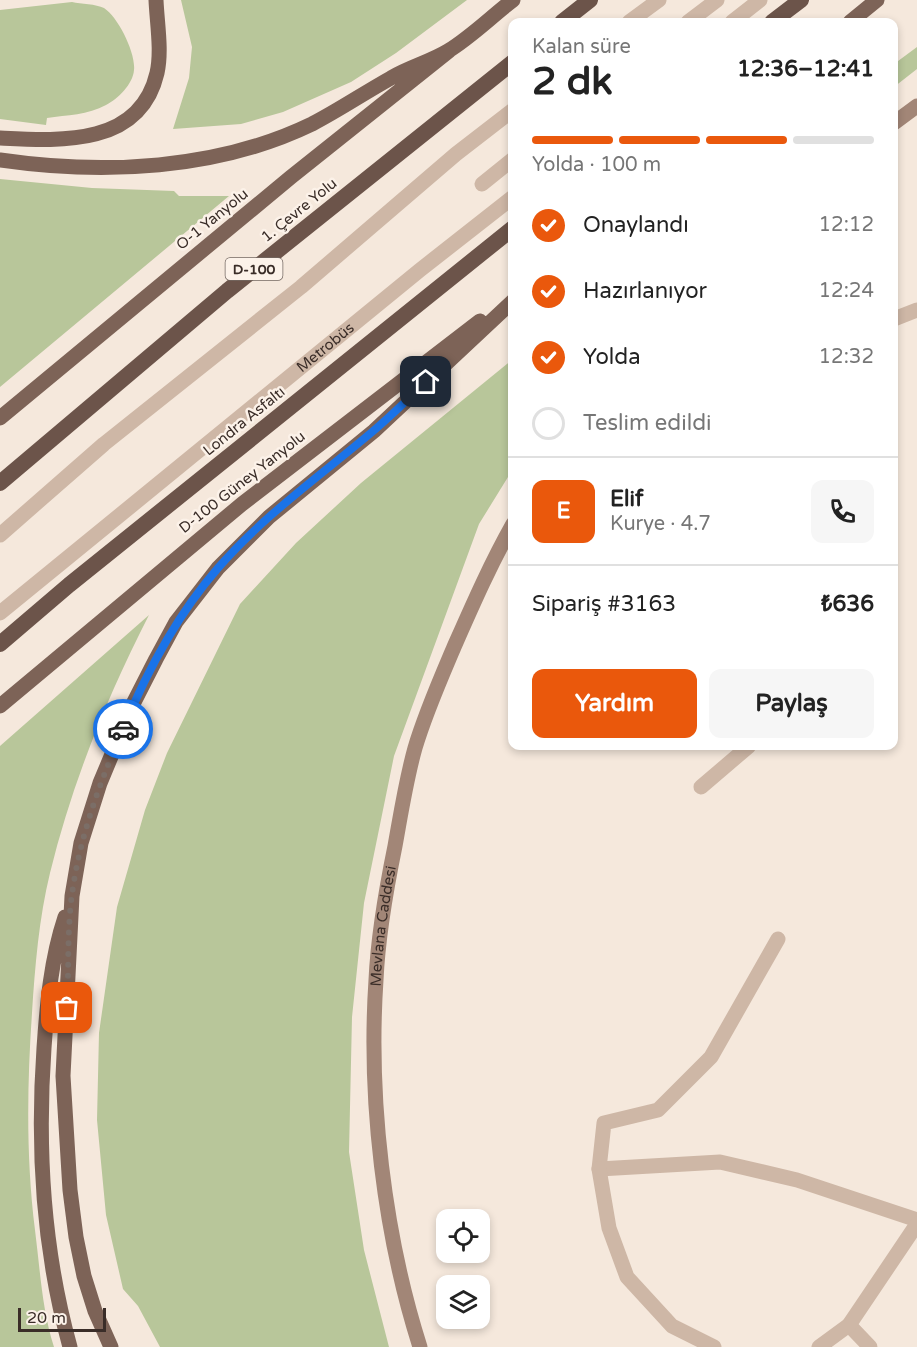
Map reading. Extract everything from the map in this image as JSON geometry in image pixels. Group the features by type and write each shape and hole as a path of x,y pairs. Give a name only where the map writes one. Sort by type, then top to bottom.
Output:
{"highway":[{"path":"567,18 590,0"},
{"path":"777,18 801,0"},
{"name":"1. Çevre Yolu","path":"0,483 237,284 508,66"},
{"name":"Londra Asfaltı","path":"0,644 69,585 508,232"}],"main road":[{"path":"0,138 38,140 76,138 112,129 130,119 149,99 157,72 156,0"},
{"path":"0,160 69,167 133,167 188,161 254,146 311,124 393,77 448,51 513,0"},
{"path":"854,18 877,0"},
{"name":"O-1 Yanyolu","path":"0,418 282,184 448,51"},
{"path":"898,120 917,106"},
{"name":"D-100 Güney Yanyolu","path":"0,705 242,504 508,299"},
{"path":"111,1347 84,1276 76,1237 70,1190 63,1076 72,896 81,843 100,783 133,704 176,622 218,568 269,517 374,431 508,306"},
{"name":"Mevlana Caddesi","path":"420,1347 394,1253 383,1177 373,1036 376,979 384,905 415,748 439,683 489,566 508,533"},
{"path":"70,1347 53,1275 45,1214 42,1074 47,1001 61,927 72,896"}],"lane":[{"path":"634,18 659,0"},
{"path":"693,18 717,0"},
{"path":"737,18 760,0"},
{"path":"0,535 104,444 301,287 456,154 508,114"},
{"path":"482,183 508,163"},
{"name":"Metrobüs","path":"0,613 508,200"},
{"path":"898,317 917,310"},
{"path":"700,787 744,750"},
{"path":"714,1347 672,1326 627,1277 609,1228 599,1169 604,1123 658,1110 711,1057 778,939"},
{"path":"599,1169 720,1162 797,1180 917,1222 849,1325 819,1347"},
{"path":"849,1325 870,1347"}],"green space":[{"path":"181,0 467,0 396,53 351,82 283,112 241,124 173,129 189,78 192,47"},
{"path":"72,2 104,8 115,19 129,45 134,63 133,75 128,86 106,105 85,113 47,118 46,125 0,119 0,10"},
{"path":"917,47 917,69 898,84 898,61"},
{"path":"0,179 92,188 174,191 179,196 229,196 0,387"},
{"path":"508,363 508,477 479,524 394,756 364,903 352,1017 349,1152 364,1250 389,1347 160,1347 138,1306 123,1289 106,1215 97,1120 99,1033 117,907 145,810 167,753 240,604 296,543 361,483"},
{"path":"149,615 105,709 80,773 50,873 40,925 30,1040 29,1149 32,1203 42,1289 54,1347 0,1347 0,746"}],"way so far":[{"path":"67,1008 72,896 81,843 100,783 123,729"}],"route":[{"path":"123,729 133,704 176,622 218,568 269,517 374,431 426,382"}]}
